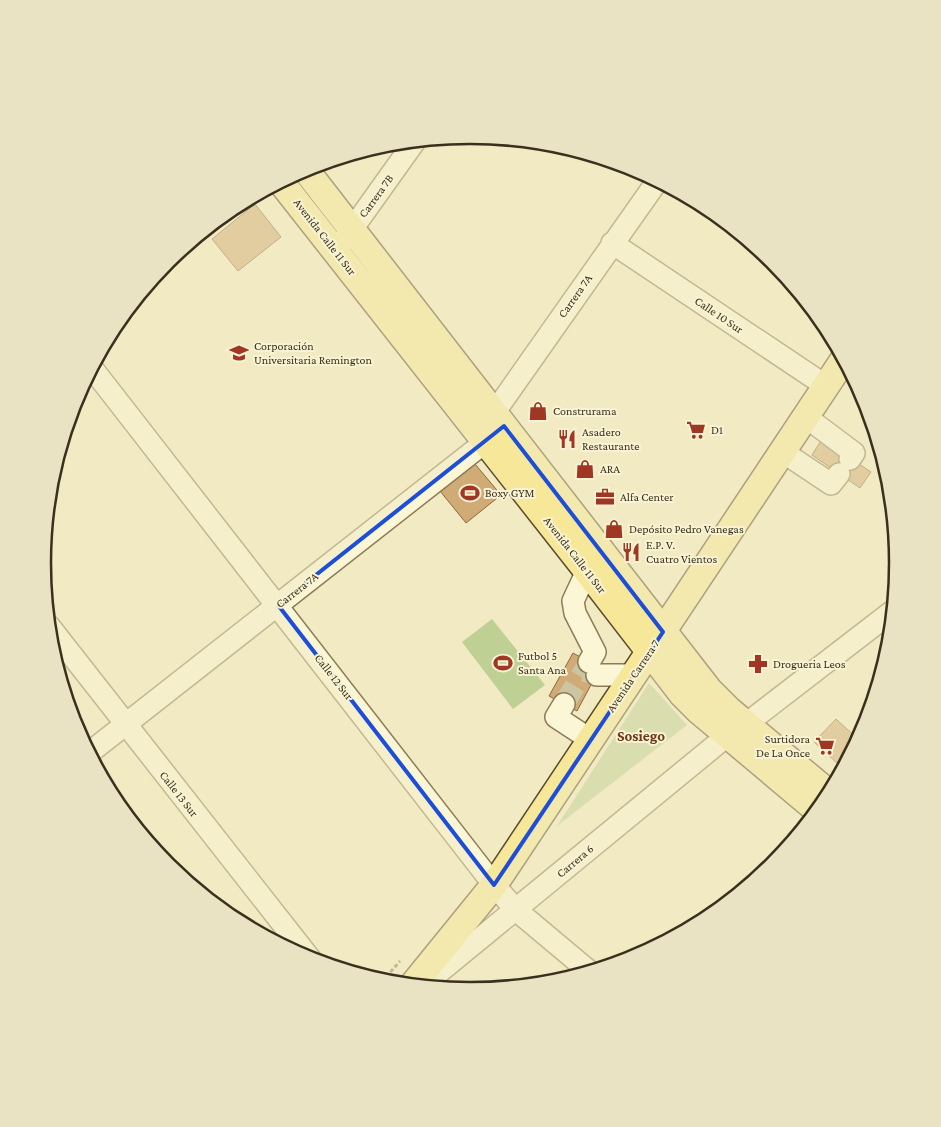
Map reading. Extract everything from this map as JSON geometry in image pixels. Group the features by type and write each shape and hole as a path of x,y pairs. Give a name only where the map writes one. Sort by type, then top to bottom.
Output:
{"main road":[{"name":"Avenida Calle 11 Sur","path":"310,176 656,642"},
{"name":"Avenida Calle 11 Sur","path":"285,187 336,252 495,427 587,570 656,642 709,690 737,729 812,805"},
{"name":"Avenida Carrera 7","path":"418,979 494,885 840,365"},
{"name":"Avenida Calle 11 Sur","path":"737,729 823,789"}],"street":[{"name":"Carrera 7B","path":"336,252 409,149"},
{"name":"Carrera 7A","path":"94,749 278,605 495,427 612,243 654,186"},
{"name":"Calle 10 Sur","path":"612,243 826,386"},
{"name":"Calle 12 Sur","path":"96,374 494,885 516,910 584,967"},
{"path":"783,452 831,484 854,453 806,417"},
{"path":"587,570 573,601 575,613 595,652 593,668 634,675"},
{"name":"Carrera 6","path":"430,981 737,729 886,616"},
{"name":"Calle 13 Sur","path":"58,638 301,947"},
{"path":"564,704 556,717 591,740"}],"highlighted area":[{"path":"504,426 663,632 494,885 278,605"}],"green space":[{"name":"Futbol 5 Santa Ana","path":"492,619 545,685 513,709 462,642"},
{"path":"649,683 687,725 557,826"}],"building":[{"path":"255,204 281,237 238,271 212,239"},
{"path":"822,439 871,472 860,488 812,455"},
{"name":"Boxy GYM","path":"475,464 501,495 466,523 440,491"},
{"path":"573,653 600,668 577,711 549,696"},
{"path":"836,719 853,735 838,764 814,742"}],"tunnel":[{"path":"564,704 584,671 597,675"}],"place":[{"name":"Corporación Universitaria Remington","path":"239,353"},
{"name":"Construrama","path":"538,411"},
{"name":"D1","path":"696,430"},
{"name":"Asadero Restaurante","path":"567,439"},
{"name":"ARA","path":"585,469"},
{"name":"Boxy GYM","path":"470,493"},
{"name":"Alfa Center","path":"605,497"},
{"name":"Depósito Pedro Vanegas","path":"614,529"},
{"name":"E.P. V. Cuatro Vientos","path":"631,552"},
{"name":"Futbol 5 Santa Ana","path":"503,663"},
{"name":"Drogueria Leos","path":"758,664"},
{"name":"Surtidora De La Once","path":"825,746"}],"district":[{"name":"Sosiego","path":"641,736"}]}
